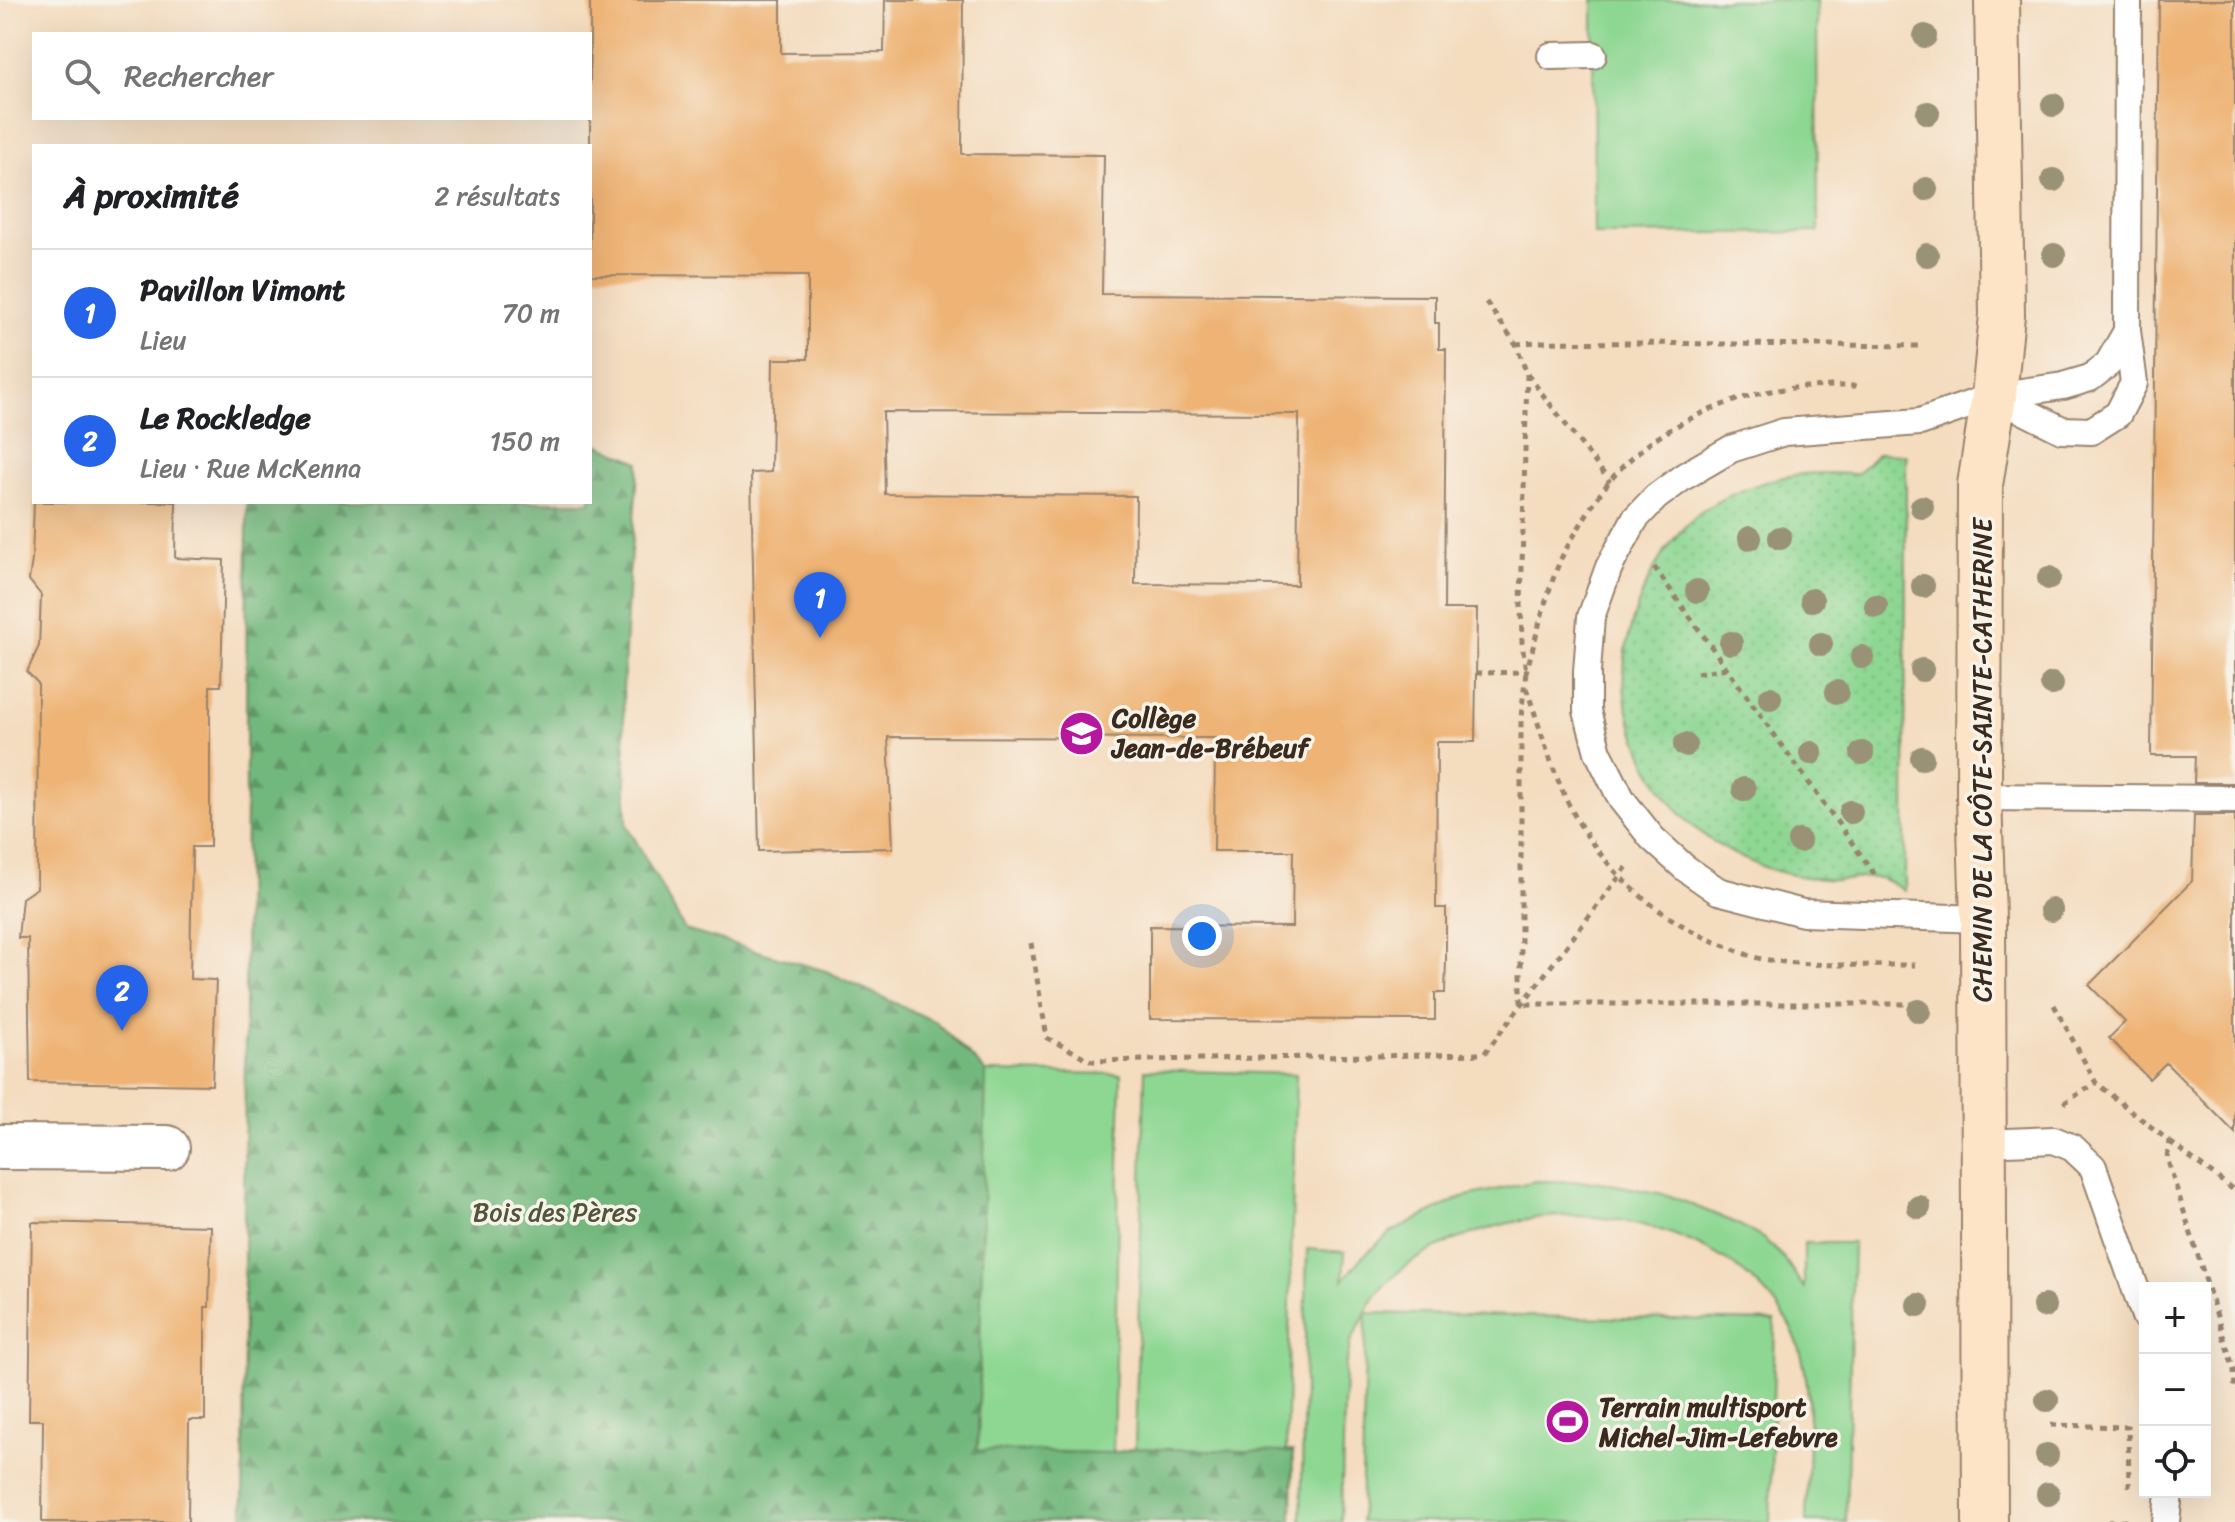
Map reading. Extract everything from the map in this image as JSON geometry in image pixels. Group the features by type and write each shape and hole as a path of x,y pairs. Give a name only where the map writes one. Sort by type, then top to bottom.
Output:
{"main road":[{"name":"CHEMIN DE LA CÔTE-SAINTE-CATHERINE","path":"1985,1522 1983,919 1979,797 1980,485 1994,396 2002,315 1997,0"}],"street":[{"path":"0,1147 167,1148"}],"lane":[{"path":"1994,396 2062,430 2091,431 2118,414 2134,383 2127,331 2128,0"},
{"path":"1551,56 1593,55"},
{"path":"1983,919 1803,913 1718,891 1685,868 1652,838 1622,800 1598,752 1587,711 1591,617 1609,567 1635,519 1656,497 1683,477 1731,449 1784,432 1920,422 1994,396 2063,386 2090,378 2108,364 2127,331"},
{"path":"1979,797 2235,799"},
{"path":"1983,1143 2054,1140 2073,1148 2093,1167 2139,1299"},
{"path":"2166,1522 2168,1498"}],"path":[{"path":"1486,302 1516,344 1527,374 1613,486"},
{"path":"1516,344 1919,346"},
{"path":"1521,1004 1521,717 1526,672 1521,605 1527,374"},
{"path":"1654,567 1883,886"},
{"path":"1697,673 1727,668"},
{"path":"1476,673 1526,672"},
{"path":"1031,943 1047,1038 1092,1061 1484,1054 1618,877"},
{"path":"1521,1004 1915,1004"},
{"path":"2054,1005 2096,1083 2235,1191"},
{"path":"2059,1107 2096,1083"},
{"path":"2169,1141 2167,1158 2235,1370 2235,1391"},
{"path":"2051,1425 2128,1427 2129,1491"},
{"path":"2108,1522 2128,1521 2128,1506"}],"green space":[{"path":"1593,0 1817,0 1818,232 1594,234"},
{"name":"Bois des Pères","path":"592,442 639,462 623,689 627,825 685,930 826,971 936,1022 986,1072 978,1450 1113,1453 1135,1448 1293,1451 1292,1522 243,1522 247,504 592,504"},
{"path":"1878,453 1906,455 1905,891 1878,878 1815,879 1778,872 1743,859 1695,828 1665,794 1651,771 1630,721 1624,678 1631,627 1639,601 1663,554 1696,516 1732,495 1776,479 1809,473 1857,474"},
{"path":"1145,1070 1296,1074 1286,1452 1135,1448"},
{"path":"986,1072 1121,1074 1113,1453 978,1450"},
{"path":"1536,1181 1600,1182 1668,1195 1736,1223 1764,1239 1784,1258 1804,1288 1804,1243 1853,1243 1846,1522 1806,1522 1808,1398 1800,1350 1792,1330 1771,1299 1743,1272 1711,1251 1675,1235 1597,1217 1559,1216 1522,1220 1477,1232 1426,1254 1391,1278 1373,1300 1351,1342 1345,1367 1341,1522 1301,1522 1307,1249 1345,1252 1343,1280 1360,1259 1390,1233 1462,1197"},
{"name":"Terrain multisport Michel-Jim-Lefebvre","path":"1366,1313 1775,1321 1770,1522 1361,1522"}],"building":[{"path":"590,0 781,0 781,53 884,52 885,0 963,0 962,154 1104,155 1102,294 1435,296 1439,349 1446,349 1444,609 1477,609 1475,742 1437,742 1436,908 1446,908 1446,959 1445,993 1435,993 1435,1020 1150,1019 1150,926 1292,927 1293,851 1214,851 1215,738 888,737 893,848 759,851 751,473 771,472 773,359 808,359 808,276 592,275","holes":["883,412 1299,414 1297,585 1135,584 1136,496 885,494"]},
{"path":"2159,0 2235,0 2235,783 2194,783 2195,756 2151,756"},
{"path":"34,504 176,504 175,558 224,560 221,686 210,686 210,847 192,847 190,979 216,980 212,1085 30,1082 28,938 18,938 22,898 37,888 38,683 27,672 39,646 41,595 29,580"},
{"path":"2194,815 2235,815 2235,1133 2166,1063 2149,1079 2109,1038 2125,1022 2089,985 2192,881"},
{"path":"32,1222 211,1226 209,1307 205,1307 205,1420 189,1420 188,1522 42,1522 43,1420 29,1420"}],"place":[{"name":"Pavillon Vimont","path":"820,638"},
{"name":"Collège Jean-de-Brébeuf","path":"1081,733"},
{"name":"Le Rockledge","path":"122,1031"},
{"name":"Terrain multisport Michel-Jim-Lefebvre","path":"1568,1422"}]}
